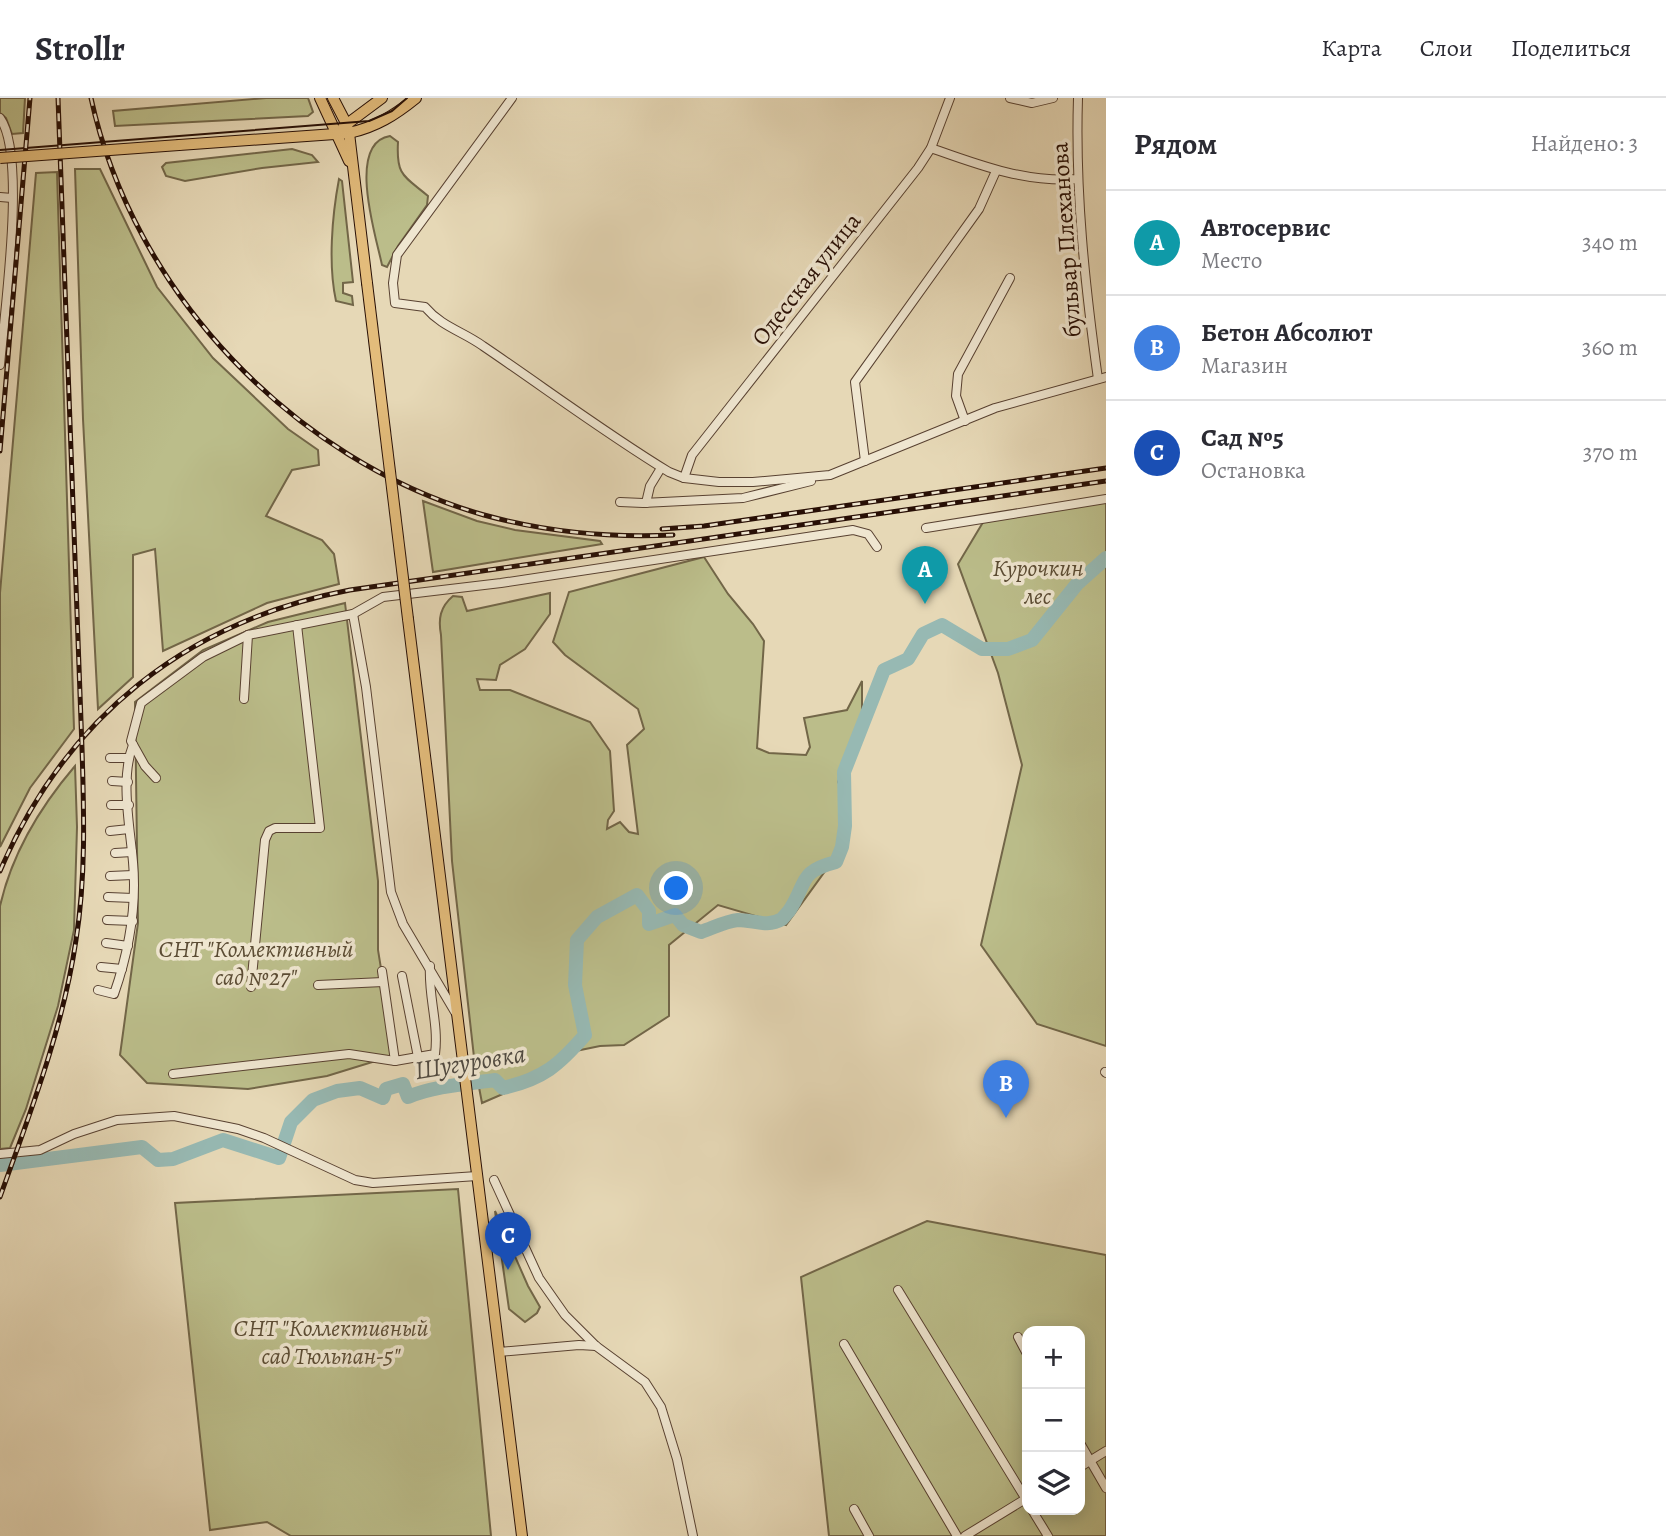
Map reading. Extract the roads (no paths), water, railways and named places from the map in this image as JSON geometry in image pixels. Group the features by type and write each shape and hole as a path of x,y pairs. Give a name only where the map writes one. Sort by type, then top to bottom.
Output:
{"main road":[{"path":"320,98 354,174"},
{"path":"333,98 348,128 522,1536"},
{"path":"0,158 337,134 348,128 382,98"},
{"path":"348,128 364,130 391,118 416,98"}],"street":[{"path":"512,98 397,256 393,282 396,303 425,307 437,321 480,344 661,468 684,478 753,482 830,475"},
{"name":"Одесская улица","path":"684,478 692,455 931,148 950,98"},
{"path":"1010,98 1032,103 1053,98"},
{"name":"бульвар Плеханова","path":"1078,98 1078,179 1089,311 1102,378"},
{"path":"0,118 8,136 12,165 12,228 0,365"},
{"path":"931,148 996,172 1053,181 1078,179"},
{"path":"866,461 855,382 979,209 996,172"},
{"path":"0,197 12,198"},
{"path":"965,421 956,396 958,374 1010,278"},
{"path":"620,502 743,498 830,475 995,408 1102,378"},
{"path":"646,503 650,486 661,468"},
{"path":"926,528 1106,499"},
{"path":"156,778 145,766 131,741 141,703 203,657 248,635 353,614 383,597 501,583 853,530 868,534 877,547"},
{"path":"353,614 366,687 391,892 403,924 457,1016"},
{"path":"251,987 265,839 269,831 275,828 320,828 296,625"},
{"path":"244,699 248,635"},
{"path":"97,990 114,994 133,921 128,758 133,745"},
{"path":"110,758 128,758"},
{"path":"111,781 128,782"},
{"path":"111,805 128,805"},
{"path":"110,831 129,829"},
{"path":"115,853 132,852"},
{"path":"110,876 133,875"},
{"path":"108,897 133,898"},
{"path":"107,920 133,921"},
{"path":"106,943 128,946"},
{"path":"173,1074 349,1054 395,1061 435,1054 438,1036 429,987 430,966"},
{"path":"101,967 122,969"},
{"path":"382,971 395,1061"},
{"path":"402,976 418,1057"},
{"path":"318,985 383,982"},
{"path":"0,1154 40,1150 74,1134 117,1121 174,1116 238,1129 264,1138 355,1180 373,1183 477,1176"},
{"path":"494,1180 539,1278 565,1315 596,1346 645,1382 661,1407 677,1459 693,1536"},
{"path":"898,1290 1022,1491"},
{"path":"1018,1338 1022,1345"},
{"path":"844,1344 957,1536"},
{"path":"499,1352 596,1346"},
{"path":"1085,1464 1106,1451"},
{"path":"1085,1452 1106,1488"},
{"path":"965,1536 1022,1502"},
{"path":"854,1509 869,1536"},
{"path":"1035,1515 1048,1536"}],"waterway":[{"name":"Шугуровка","path":"0,1165 142,1147 158,1160 173,1159 223,1140 279,1158 291,1122 313,1100 337,1091 360,1088 383,1098 386,1089 403,1084 408,1097 439,1088 495,1080 503,1088 540,1075 558,1063 585,1035 575,985 577,940 597,917 637,895 649,911 649,924 675,915 683,925 701,932 733,921 766,923 782,919 809,875 836,862 842,847 845,826 844,772 884,670 908,659 923,634 942,625 982,649 1008,649 1032,640 1077,584 1106,558"}],"tram line":[{"path":"0,150 369,121 392,111 407,98"}],"railway":[{"path":"0,451 30,98"},
{"path":"0,1197 23,1134 63,1006 76,940 83,868 82,748 58,98"},
{"path":"91,98 112,169 143,237 184,301 232,359 287,410 348,454 414,490 484,515 531,526 578,532 626,536 673,535"},
{"path":"662,529 704,526 1106,468"},
{"path":"0,871 27,816 60,766 97,723 139,684 185,652 236,625 291,605 350,590 1106,481"}],"place":[{"name":"Автосервис","path":"925,604"},
{"name":"Бетон Абсолют","path":"1006,1118"},
{"name":"Сад №5","path":"508,1270"}],"park label":[{"name":"Курочкин лес","path":"1038,582"},
{"name":"СНТ \"Коллективный сад №27\"","path":"256,963"},
{"name":"СНТ \"Коллективный сад Тюльпан-5\"","path":"331,1342"}]}
